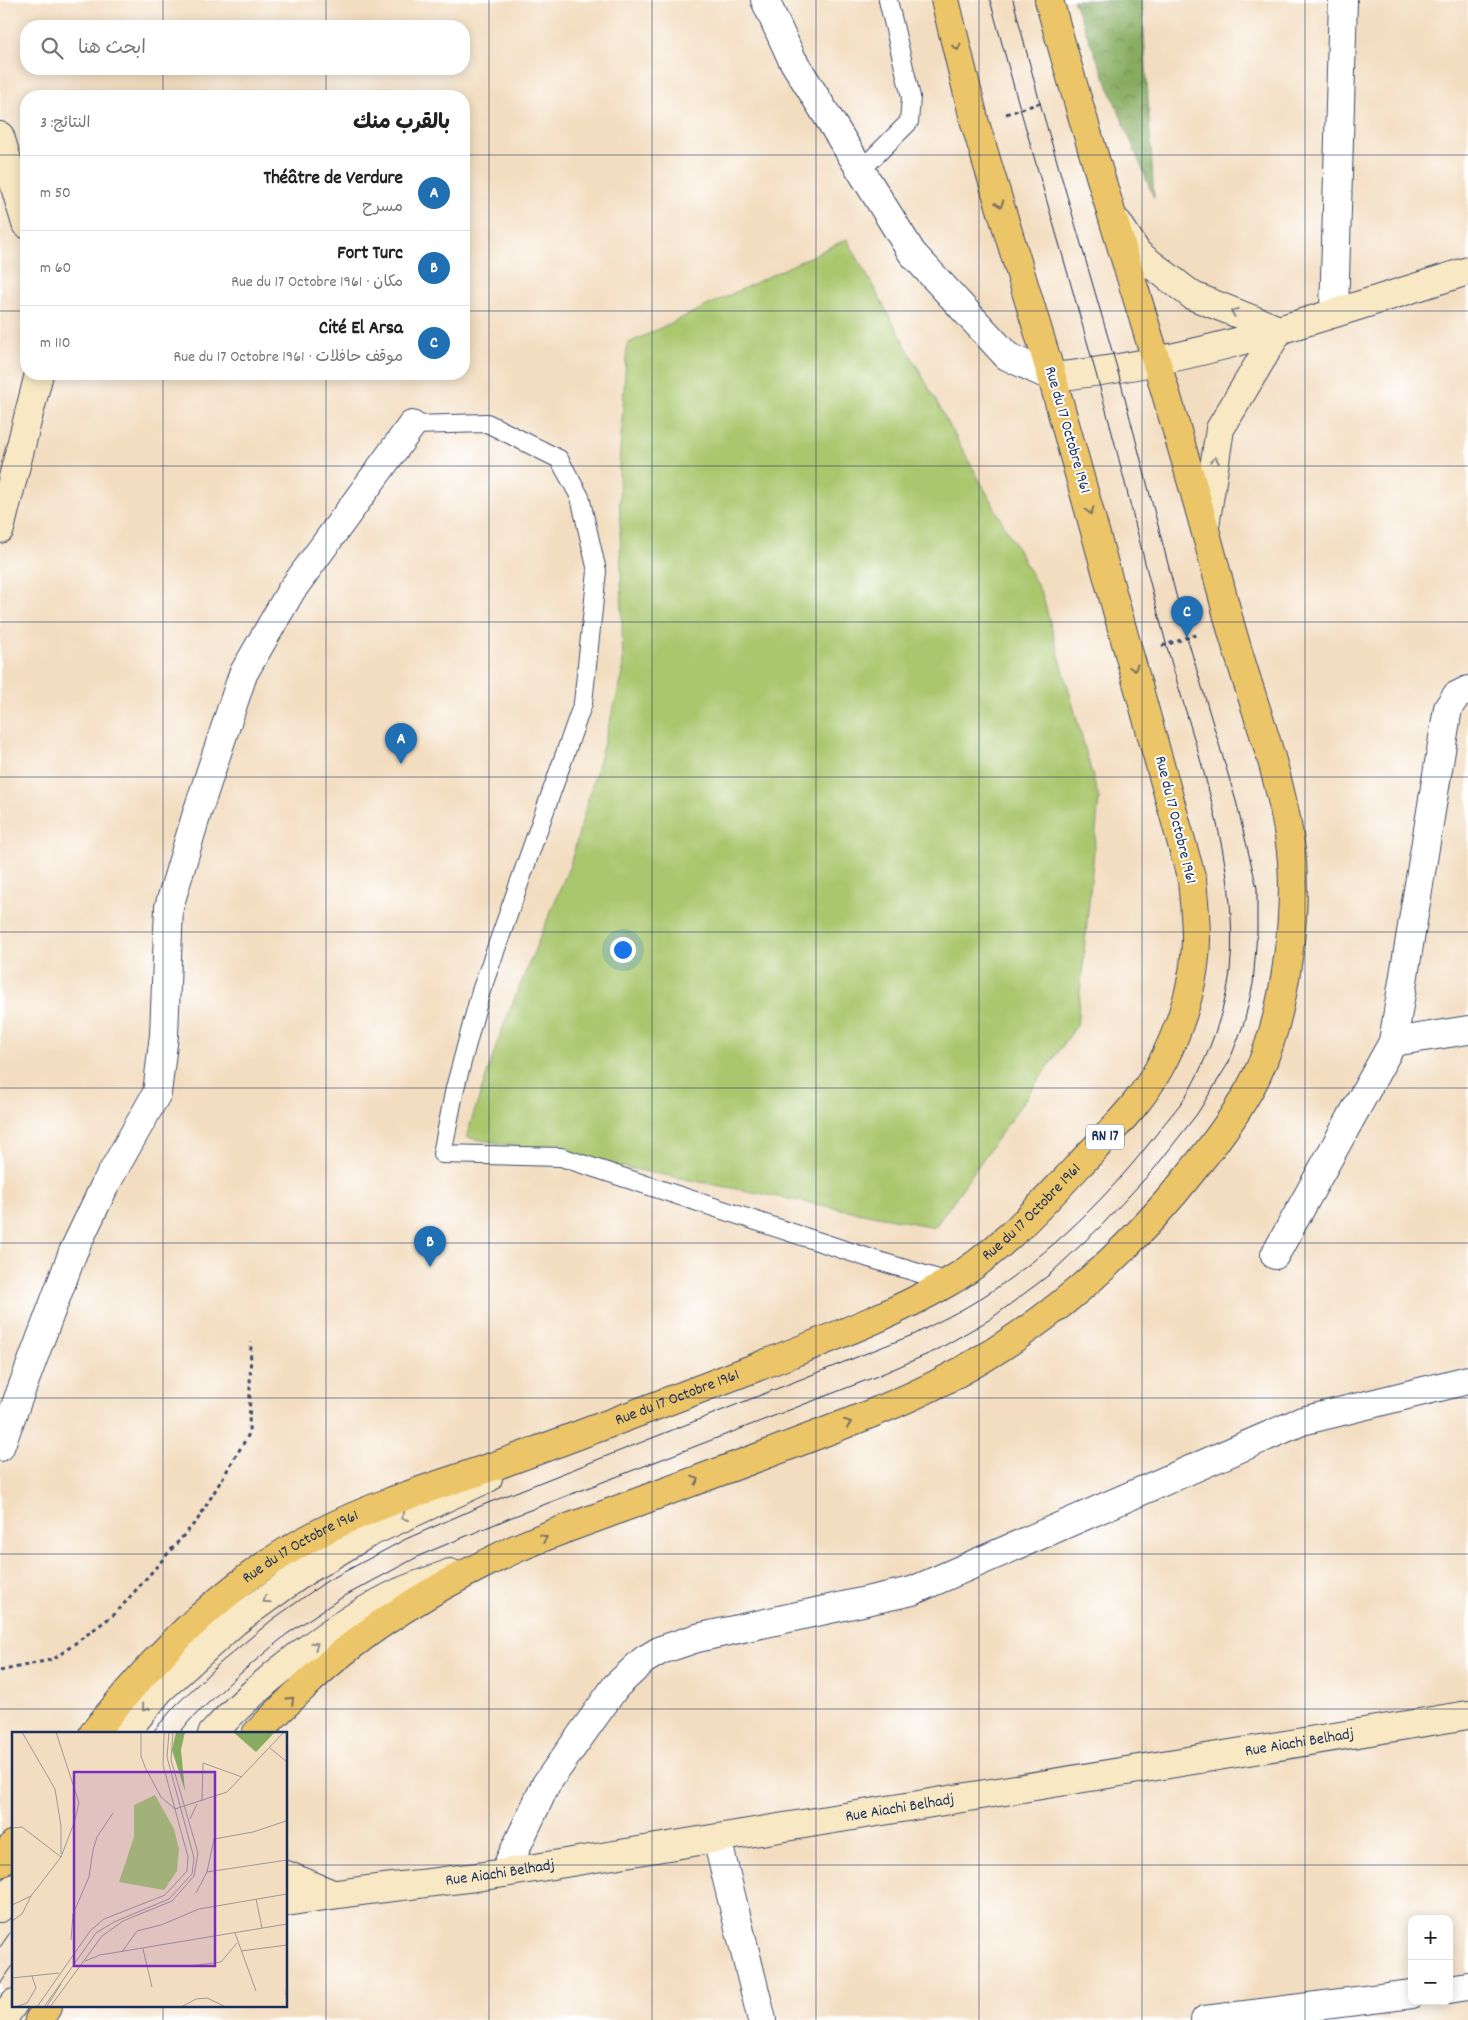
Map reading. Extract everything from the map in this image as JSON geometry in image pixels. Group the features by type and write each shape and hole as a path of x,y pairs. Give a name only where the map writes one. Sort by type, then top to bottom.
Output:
{"main road":[{"name":"Rue du 17 Octobre 1961","path":"95,1732 120,1699 165,1650 211,1608 263,1567 319,1533 394,1501 592,1431 870,1323 949,1282 990,1253 1138,1101 1180,1025 1191,984 1196,940 1192,880 1052,376 975,123 945,0"},
{"path":"214,1732 264,1686 304,1653 363,1613 401,1592 878,1411 953,1378 1019,1337 1066,1301 1123,1250 1174,1195 1220,1136 1257,1075 1279,1011 1290,949 1292,893 1288,829 1274,771 1230,625 1205,526 1114,218 1074,92 1049,0"},
{"path":"0,136 20,204"},
{"path":"1114,218 1138,254 1193,296 1279,330"},
{"path":"1052,376 1096,373 1155,361 1279,330 1468,271"},
{"path":"1205,526 1220,429 1279,330"},
{"path":"0,530 38,380"},
{"path":"126,1732 160,1690 236,1621 305,1571 368,1534 592,1431"},
{"path":"258,1732 351,1646 418,1601 514,1549"},
{"name":"Rue Aiachi Belhadj","path":"288,1902 332,1894 418,1886 504,1873 1468,1715"},
{"path":"0,1864 12,1847"},
{"name":"Rue Aiachi Belhadj","path":"288,1876 332,1894"},
{"path":"0,1908 12,1891"},
{"path":"2,2020 12,2006"},
{"path":"39,2020 47,2008"}],"street":[{"path":"765,0 792,59 912,252 1007,356 1052,376"},
{"path":"1334,313 1343,0"},
{"path":"0,1447 73,1252 104,1187 157,1093 164,1035 169,907 197,813 243,674 292,591 412,425"},
{"path":"1275,1255 1392,1042 1448,708 1456,696 1468,690"},
{"path":"1392,1042 1468,1030"},
{"path":"504,1873 546,1784 616,1686 629,1672 661,1650 688,1640 912,1591 1302,1421 1468,1380"},
{"path":"717,1839 762,2020"},
{"path":"1453,1988 1468,1986"},
{"path":"1205,2020 1408,1995"}],"lane":[{"path":"861,170 909,122 910,97 888,0"},
{"path":"412,425 487,423 559,458 580,497 597,571 583,703 481,992 455,1088 442,1154 561,1157 872,1259 949,1282"}],"path":[{"path":"975,123 1074,92"},
{"path":"1129,652 1166,646 1230,625"},
{"path":"0,1671 54,1658 116,1613 198,1519 248,1434 251,1342"}],"green space":[{"path":"1073,0 1142,0 1154,198"},
{"path":"847,239 1042,594 1099,799 1077,1025 935,1227 466,1137 502,1029 570,865 623,674 619,467 627,344"}],"tram line":[{"path":"153,1732 175,1706 219,1664 273,1619 327,1581 406,1539 483,1505 915,1334 973,1303 1007,1281 1031,1262 1101,1199 1179,1106 1202,1065 1215,1034 1228,986 1230,971 1232,931 1229,890 1222,849 1202,766 1167,647 1105,405 990,0"},
{"path":"181,1732 190,1720 235,1678 287,1634 341,1598 421,1555 512,1517 875,1377 935,1351 989,1320 1049,1275 1101,1226 1154,1169 1197,1114 1229,1062 1244,1023 1253,984 1257,933 1257,888 1236,801 1187,637 1117,368 1040,103 1013,0"},
{"path":"0,1947 12,1930"},
{"path":"0,1984 12,1967"}],"place":[{"name":"Cité El Arsa","path":"1187,637"},
{"name":"Théâtre de Verdure","path":"401,764"},
{"name":"Fort Turc","path":"430,1267"}]}
